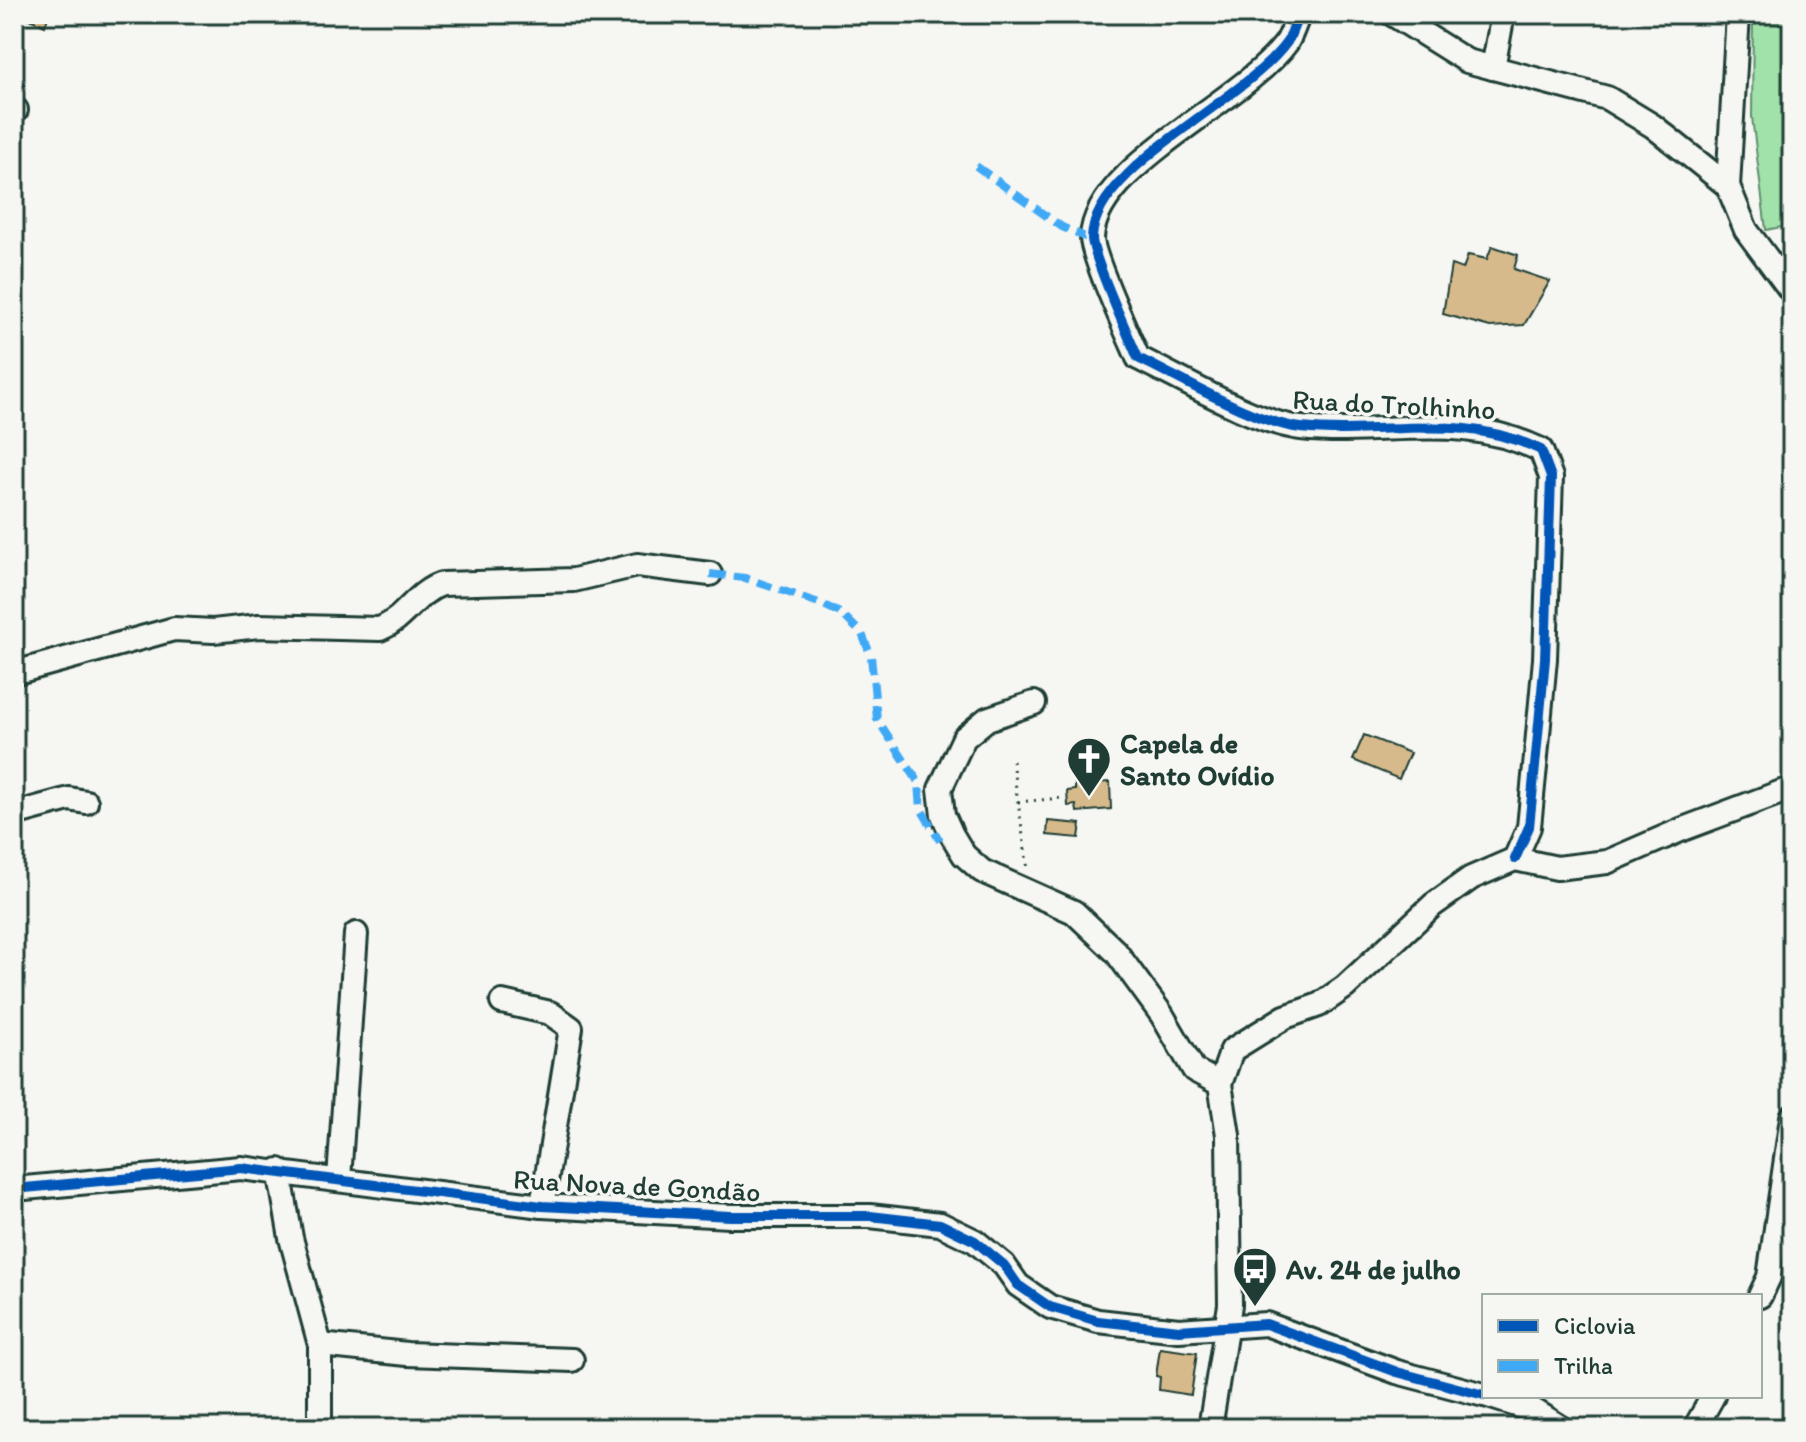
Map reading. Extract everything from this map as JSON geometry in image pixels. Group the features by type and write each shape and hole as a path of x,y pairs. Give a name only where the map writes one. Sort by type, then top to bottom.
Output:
{"street":[{"name":"Rua do Trolhinho","path":"1299,14 1287,41 1249,81 1131,170 1100,208 1092,240 1138,358 1195,386 1266,418 1300,428 1454,426 1509,435 1541,450 1551,477 1545,659 1529,827 1515,859"},
{"path":"1392,14 1467,61 1607,98 1653,126 1728,186"},
{"path":"1493,68 1503,14"},
{"path":"1738,14 1728,186 1746,230 1792,292"},
{"path":"14,673 174,629 213,631 259,626 380,629 395,623 426,589 442,584 574,580 637,565 710,574"},
{"path":"1034,703 987,719 964,738 940,789 943,815 964,855 982,871 1074,912 1116,952 1162,1015 1194,1070 1220,1084"},
{"path":"1210,1428 1228,1327 1228,1135 1220,1084 1232,1050 1285,1017 1319,1005 1345,987 1433,905 1471,878 1515,859 1557,868 1607,862 1792,788"},
{"path":"14,814 69,799 86,802"},
{"path":"339,1179 356,934"},
{"path":"502,1002 550,1013 571,1028 542,1206"},
{"path":"1761,1294 1769,1277 1786,1206 1792,1117"},
{"name":"Rua Nova de Gondão","path":"14,1189 241,1168 279,1170 461,1198 542,1206 730,1216 870,1216 940,1224 975,1241 1004,1265 1018,1285 1050,1307 1098,1321 1179,1330 1266,1324 1397,1372 1482,1395"},
{"path":"279,1170 291,1238 320,1345 320,1428"},
{"path":"320,1345 407,1354 572,1360"},
{"name":"Rua Nova de Gondão","path":"1493,1398 1535,1411 1562,1428"},
{"path":"1695,1428 1712,1398"}],"path":[{"path":"1012,761 1032,894"},
{"path":"1018,802 1062,798"}],"green space":[{"path":"1753,14 1792,14 1792,225 1766,230 1752,117"}],"building":[{"path":"19,14 49,14 45,26"},
{"path":"1492,246 1518,255 1514,269 1550,281 1524,325 1490,327 1443,314 1451,265 1463,269 1468,255 1487,259"},
{"path":"1364,735 1410,753 1399,779 1353,760"},
{"name":"Capela de Santo Ovídio","path":"1110,782 1111,809 1077,812 1076,805 1068,806 1067,791 1075,790 1075,784"},
{"path":"1048,821 1081,824 1079,838 1047,835"},
{"path":"1160,1348 1197,1353 1191,1395 1159,1390 1160,1377 1156,1376"}],"marked path":[{"path":"976,166 1062,227 1092,240"},
{"path":"710,574 745,578 822,604 842,614 862,634 871,656 877,719 919,783 921,809 940,841"}],"cycle path":[{"path":"1299,14 1287,42 1266,65 1143,160 1117,185 1099,211 1092,238 1094,247 1138,358 1241,409 1301,428 1451,428 1510,438 1541,450 1551,477 1545,659 1529,827 1515,859"},
{"path":"14,1189 241,1168 542,1206 730,1216 870,1216 940,1224 975,1241 1004,1265 1018,1285 1050,1307 1098,1321 1179,1330 1266,1324 1397,1372 1482,1394"}],"place":[{"name":"Capela de Santo Ovídio","path":"1089,798"},
{"name":"Av. 24 de julho","path":"1255,1308"}]}
